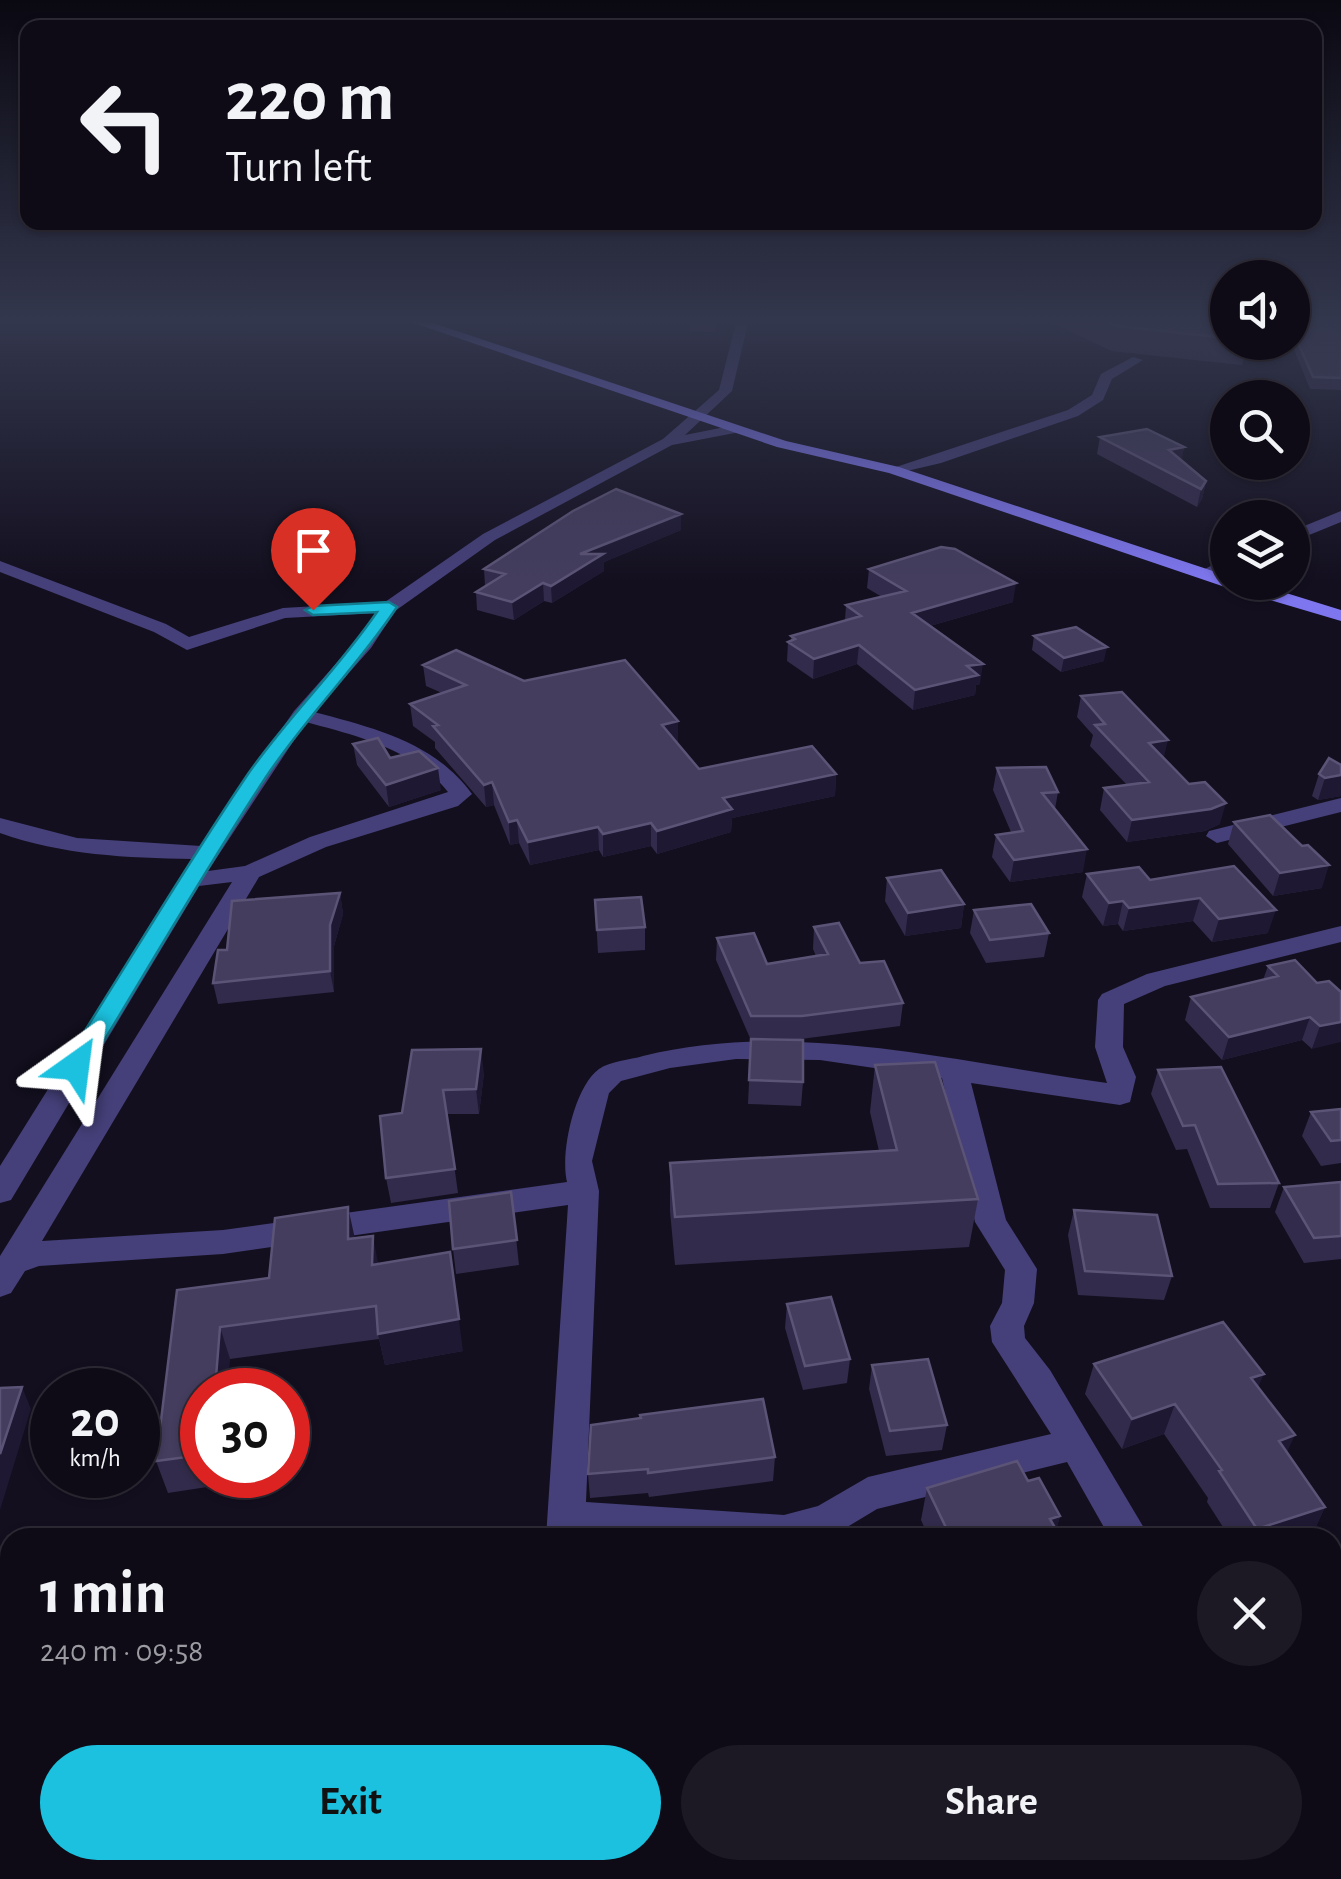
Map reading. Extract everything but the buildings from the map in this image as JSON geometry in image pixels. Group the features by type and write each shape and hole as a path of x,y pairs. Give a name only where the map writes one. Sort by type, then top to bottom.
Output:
{"main road":[{"path":"668,407 782,444 894,470 1210,576"},
{"path":"1288,600 1341,616"}],"street":[{"path":"0,1192 133,970 256,778 300,715 364,644 389,607 489,537 668,442 706,407"},
{"path":"894,470 936,460 1083,407"},
{"path":"668,442 735,429"},
{"path":"1310,529 1341,516"},
{"path":"0,566 160,628 187,644 282,614 389,607"},
{"path":"1206,575 1210,573"},
{"path":"193,880 250,872 318,842 450,801 461,794 423,760 400,747 300,715"},
{"path":"1217,836 1341,805"},
{"path":"0,825 37,840 95,848 210,854"},
{"path":"7,1273 250,872"},
{"path":"602,1528 566,1527 584,1191 577,1161 596,1089 612,1074 670,1059 736,1050 820,1051 1120,1096 1122,1078 1109,1046 1111,1000 1156,980 1340,935"},
{"path":"954,1071 991,1222 1021,1270 1018,1303 1007,1326 1009,1342 1038,1380 1125,1528"},
{"path":"7,1273 39,1254 223,1242 584,1191"},
{"path":"804,1528 827,1522 868,1494 1076,1444"}],"route":[{"path":"76,1066 256,778 300,715 364,644 389,607 313,610"}]}
